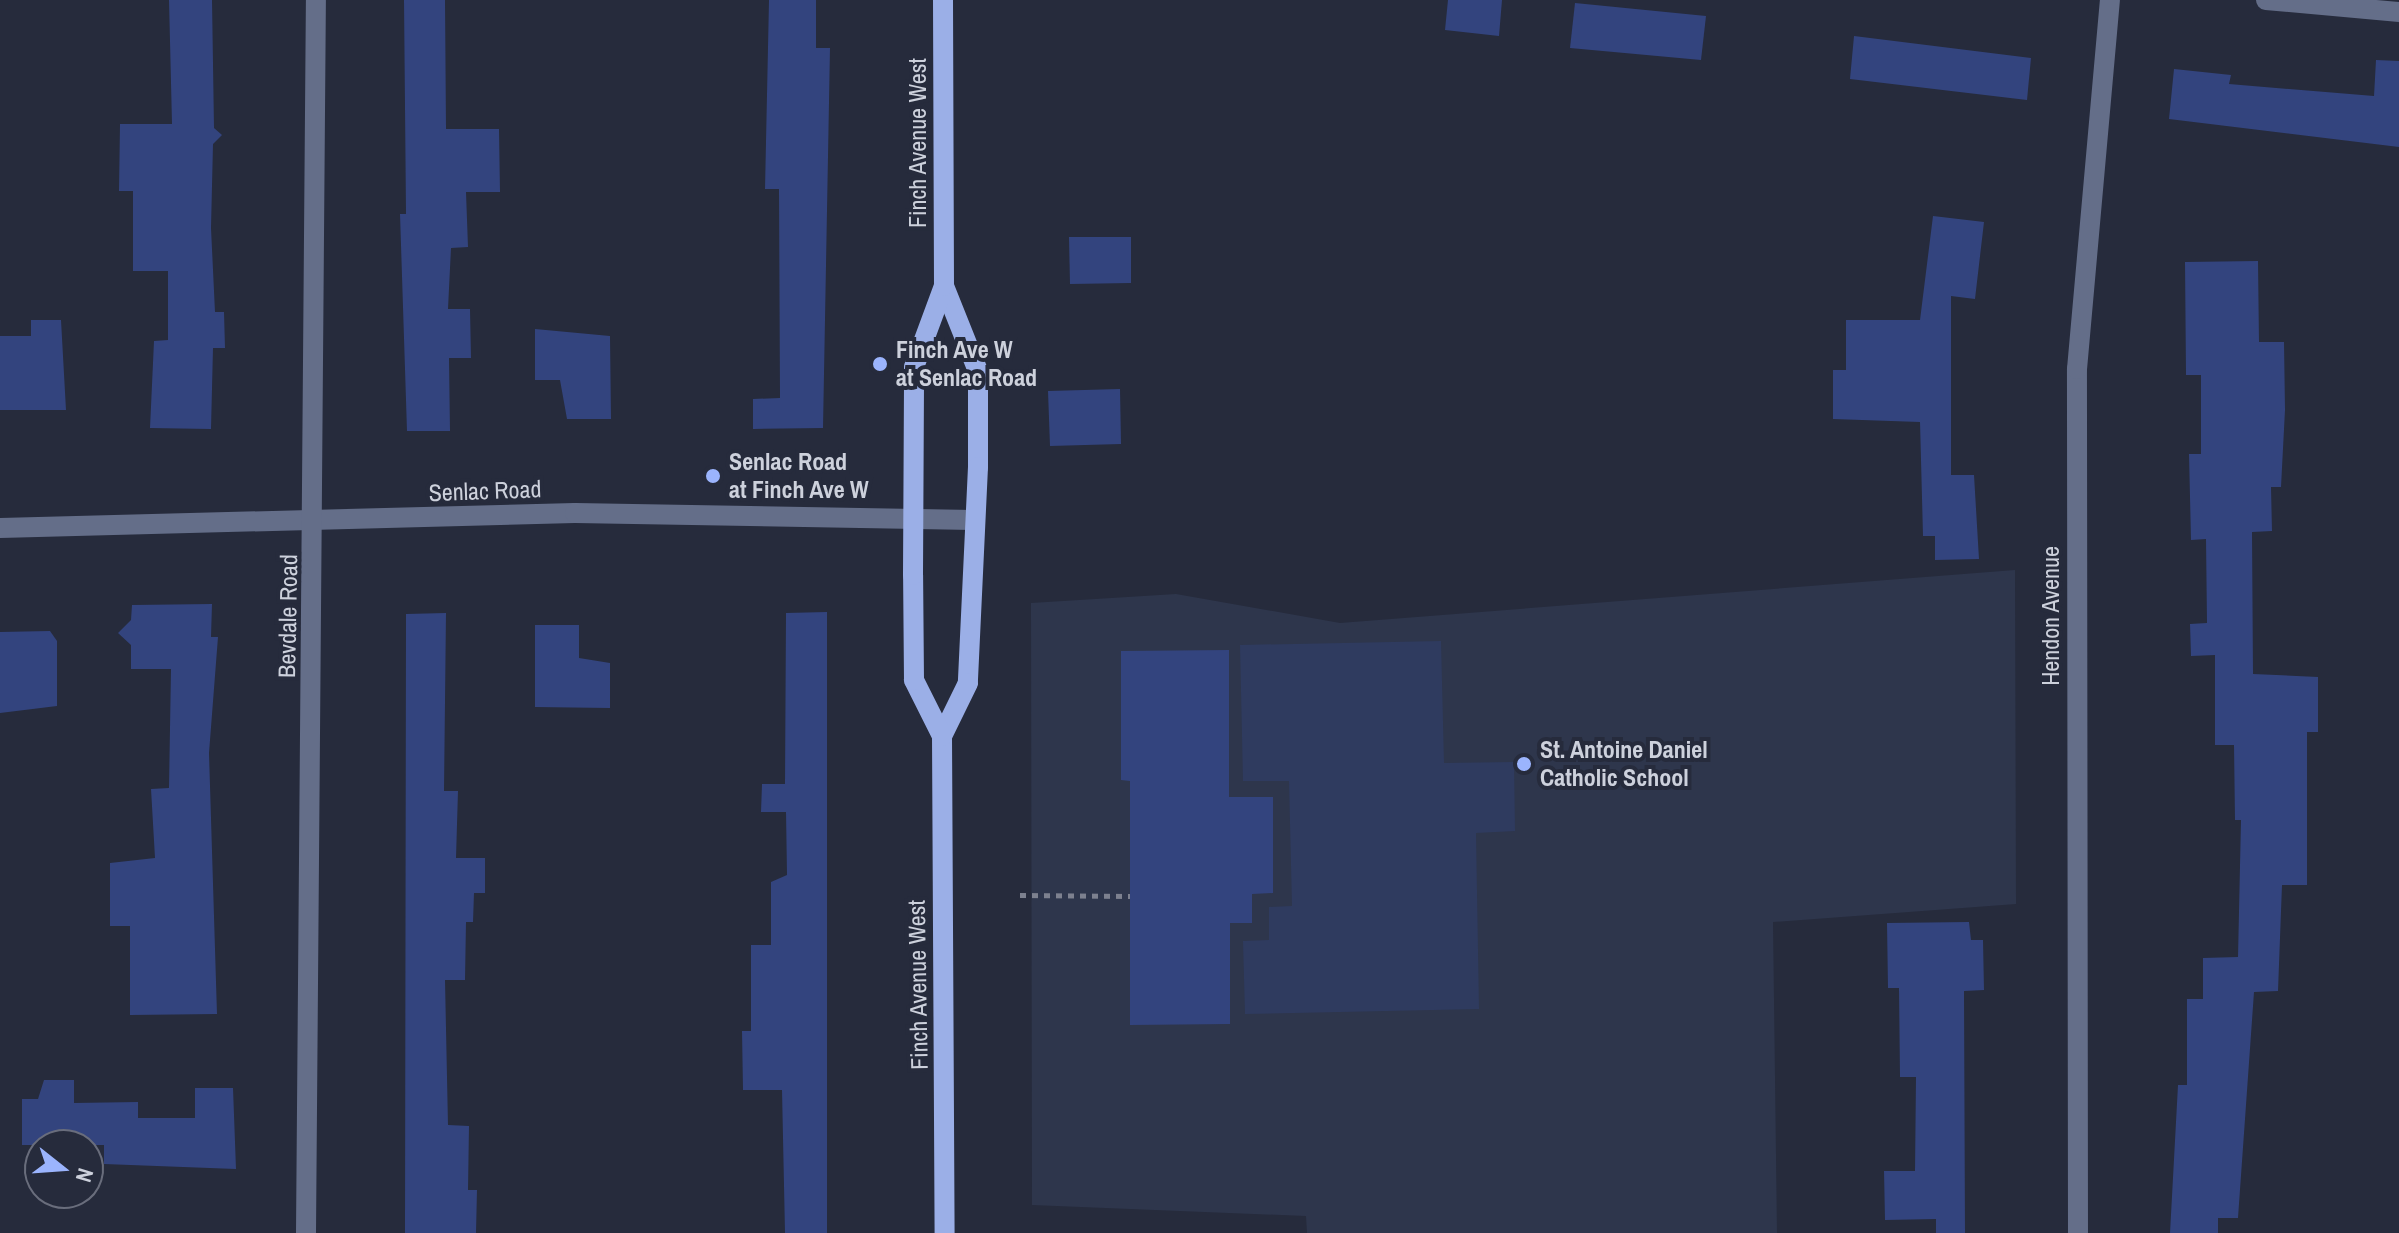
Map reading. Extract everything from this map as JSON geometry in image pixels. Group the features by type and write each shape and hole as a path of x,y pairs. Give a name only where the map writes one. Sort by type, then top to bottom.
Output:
{"main road":[{"name":"Finch Avenue West","path":"943,0 944,286 914,367 914,680 942,736 945,1233"},
{"name":"Finch Avenue West","path":"942,736 968,683 978,371 944,286"}],"street":[{"name":"Bevdale Road","path":"306,1233 316,0"},
{"name":"Hendon Avenue","path":"2078,1233 2077,369 2110,0"},
{"path":"2266,0 2399,12"},
{"name":"Senlac Road","path":"0,528 314,523 575,513 973,520"}],"path":[{"path":"1020,895 1130,896"}],"shaded area":[{"name":"St. Antoine Daniel Catholic School","path":"2015,570 2016,904 1773,922 1777,1233 1307,1233 1306,1216 1032,1205 1031,603 1176,594 1340,623"},
{"path":"1441,641 1444,763 1514,762 1515,831 1476,833 1479,1009 1245,1014 1243,941 1269,940 1269,907 1292,906 1289,781 1243,781 1240,645"}],"building":[{"path":"169,0 212,0 214,128 222,135 213,144 211,228 215,312 224,312 225,348 213,348 211,429 150,428 154,341 168,340 168,271 133,271 133,191 119,191 120,124 172,124"},
{"path":"404,0 445,0 446,129 499,129 500,192 466,192 468,247 451,248 448,309 470,309 471,358 449,358 450,431 407,431 400,214 406,214"},
{"path":"769,0 816,0 816,48 830,48 823,428 753,429 753,399 780,398 779,189 765,189"},
{"path":"1448,0 1502,0 1499,36 1445,30"},
{"path":"1575,3 1706,16 1701,60 1570,48"},
{"path":"1854,36 2031,58 2027,100 1850,79"},
{"path":"2376,60 2399,61 2399,147 2169,119 2174,69 2231,75 2229,84 2374,96"},
{"path":"1933,216 1984,222 1975,299 1951,296 1951,475 1974,475 1979,559 1935,560 1935,536 1923,536 1920,422 1833,419 1833,370 1846,370 1846,320 1920,320"},
{"path":"1069,237 1131,237 1131,283 1070,284"},
{"path":"2258,261 2259,342 2284,342 2285,410 2281,487 2271,487 2272,531 2252,532 2253,674 2318,677 2318,732 2307,732 2307,885 2282,885 2278,991 2254,992 2238,1218 2218,1218 2218,1233 2170,1233 2178,1085 2187,1085 2187,999 2203,999 2203,958 2238,957 2241,820 2235,820 2234,745 2215,745 2215,655 2191,656 2190,624 2207,623 2206,539 2191,540 2189,454 2201,454 2201,375 2186,375 2185,262"},
{"path":"31,320 61,320 66,410 0,410 0,336 31,336"},
{"path":"535,329 610,336 611,419 567,419 560,380 535,380"},
{"path":"1120,389 1121,444 1050,446 1048,391"},
{"path":"212,604 211,637 218,637 209,753 217,1014 130,1015 130,926 110,926 110,863 155,858 151,789 169,788 171,669 131,669 131,645 118,633 131,620 132,605"},
{"path":"827,612 827,1233 785,1233 782,1090 743,1090 742,1031 751,1031 751,945 771,945 771,882 787,875 786,812 761,812 762,784 785,784 786,613"},
{"path":"446,613 444,791 458,791 456,858 485,858 485,893 474,893 473,922 466,922 465,980 445,980 448,1125 469,1126 468,1190 477,1190 476,1233 405,1233 406,614"},
{"path":"535,625 579,625 579,658 610,663 610,708 535,707"},
{"path":"50,631 57,641 57,706 0,713 0,632"},
{"path":"1229,650 1229,797 1273,797 1273,893 1252,894 1252,923 1230,923 1230,1024 1130,1025 1130,781 1121,780 1121,651"},
{"path":"1969,922 1971,940 1983,940 1984,990 1964,991 1965,1233 1936,1233 1936,1219 1885,1220 1884,1171 1915,1171 1916,1077 1900,1077 1899,988 1888,988 1887,923"},
{"path":"44,1080 74,1080 74,1103 138,1102 138,1118 195,1118 195,1088 233,1088 236,1169 104,1164 104,1129 24,1129 22,1145 22,1099 38,1099"}],"place":[{"name":"Finch Ave W at Senlac Road","path":"880,364"},
{"name":"Senlac Road at Finch Ave W","path":"713,476"},
{"name":"St. Antoine Daniel Catholic School","path":"1524,764"}]}
